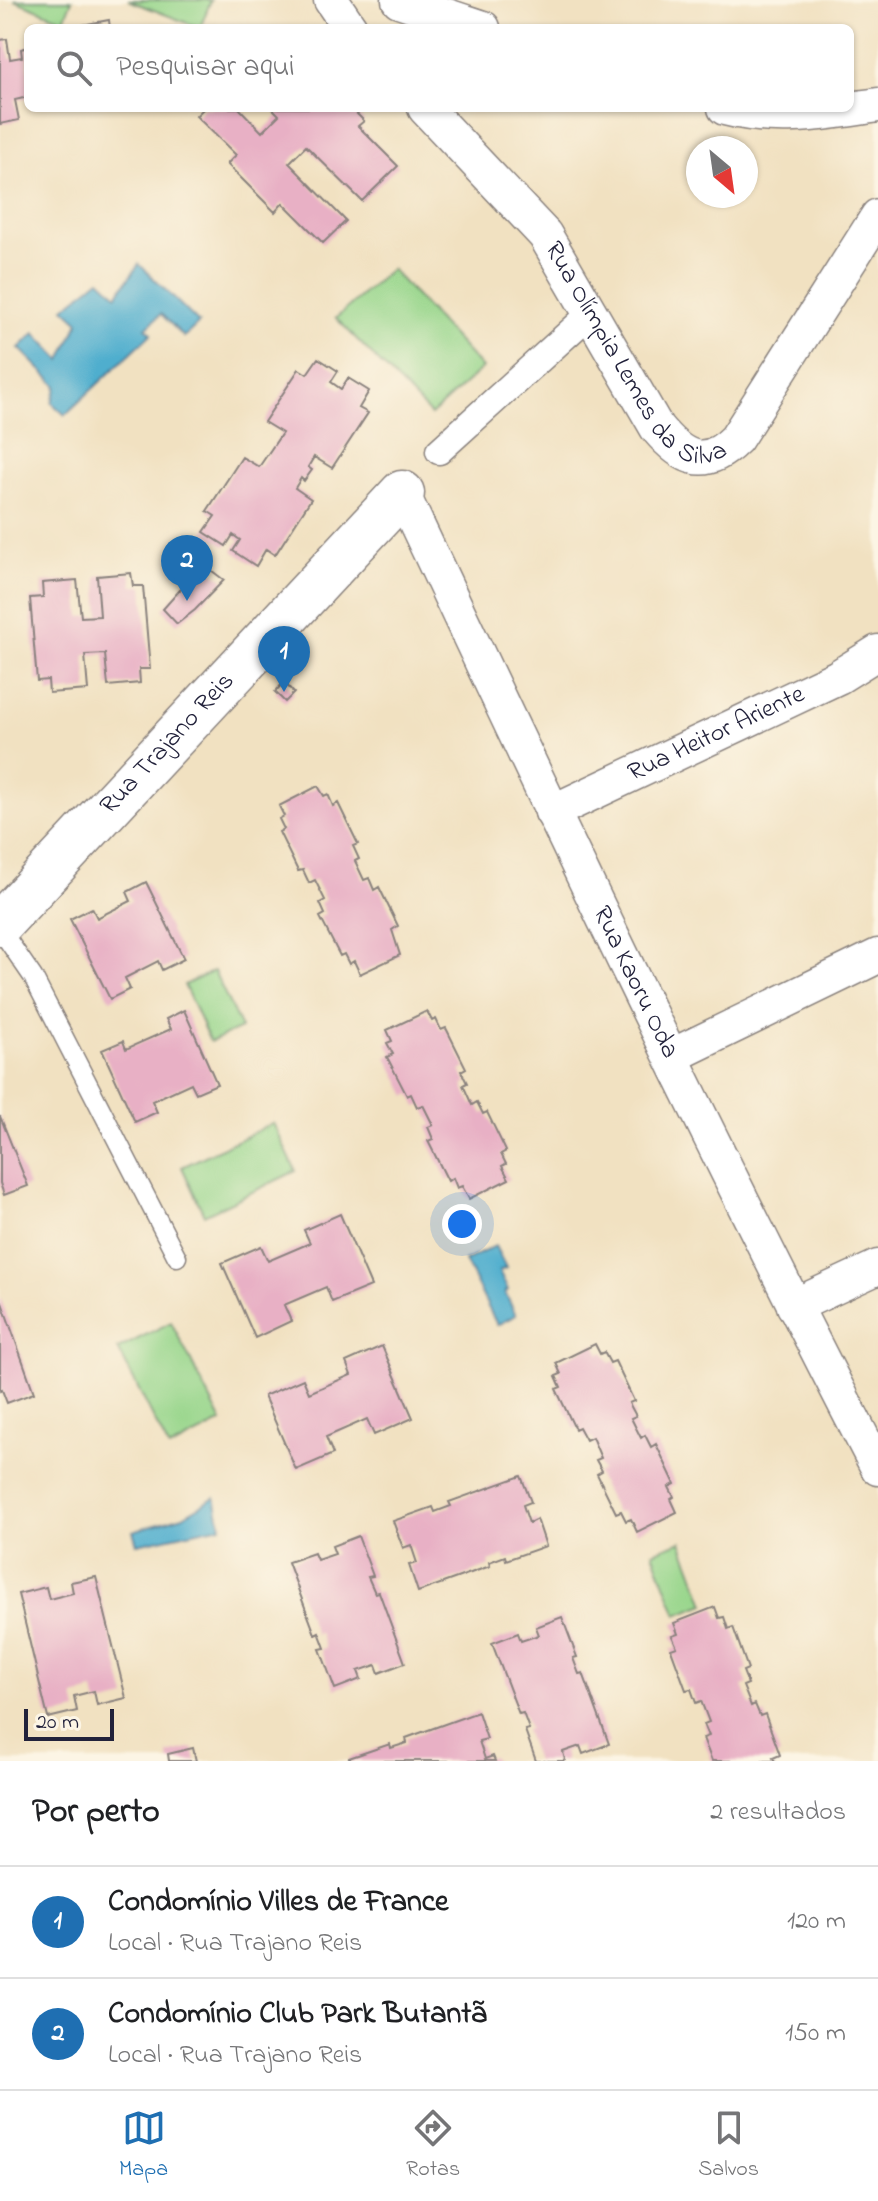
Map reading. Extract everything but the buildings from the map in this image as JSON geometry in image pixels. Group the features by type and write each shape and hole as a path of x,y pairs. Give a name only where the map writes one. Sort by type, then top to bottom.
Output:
{"street":[{"path":"331,0 347,24"},
{"path":"399,0 471,24"},
{"path":"854,108 878,105"},
{"name":"Rua Olímpia Lemes da Silva","path":"429,112 545,235 657,428 673,448 693,458 709,458 726,450 736,439 878,216"},
{"path":"740,112 789,117 826,112"},
{"path":"439,451 591,313"},
{"name":"Rua Kaoru Oda","path":"402,493 552,812 794,1306 878,1468"},
{"name":"Rua Trajano Reis","path":"0,926 402,493"},
{"name":"Rua Heitor Ariente","path":"552,812 838,677 878,652"},
{"path":"672,1056 878,956"},
{"path":"794,1306 878,1267"}],"lane":[{"path":"0,926 33,977 177,1257"}],"green space":[{"path":"14,0 72,0 64,20"},
{"path":"128,0 211,0 202,24 190,24"},
{"path":"391,269 482,368 431,415 336,318"},
{"path":"214,971 241,1028 210,1042 184,985"},
{"path":"273,1123 296,1171 204,1215 182,1167"},
{"path":"171,1322 222,1422 169,1449 118,1349"},
{"path":"681,1541 705,1604 677,1615 653,1552"}],"water":[{"path":"139,264 199,323 184,337 161,314 146,328 152,333 65,415 52,403 57,386 19,348 35,333 61,360 79,322 64,308 100,279 117,295"},
{"path":"495,1246 506,1268 499,1271 508,1290 505,1293 516,1315 497,1325 465,1261"},
{"path":"215,1497 221,1526 137,1544 133,1531 183,1516"}],"place":[{"name":"Condomínio Club Park Butantã","path":"187,601"},
{"name":"Condomínio Villes de France","path":"284,692"}]}
